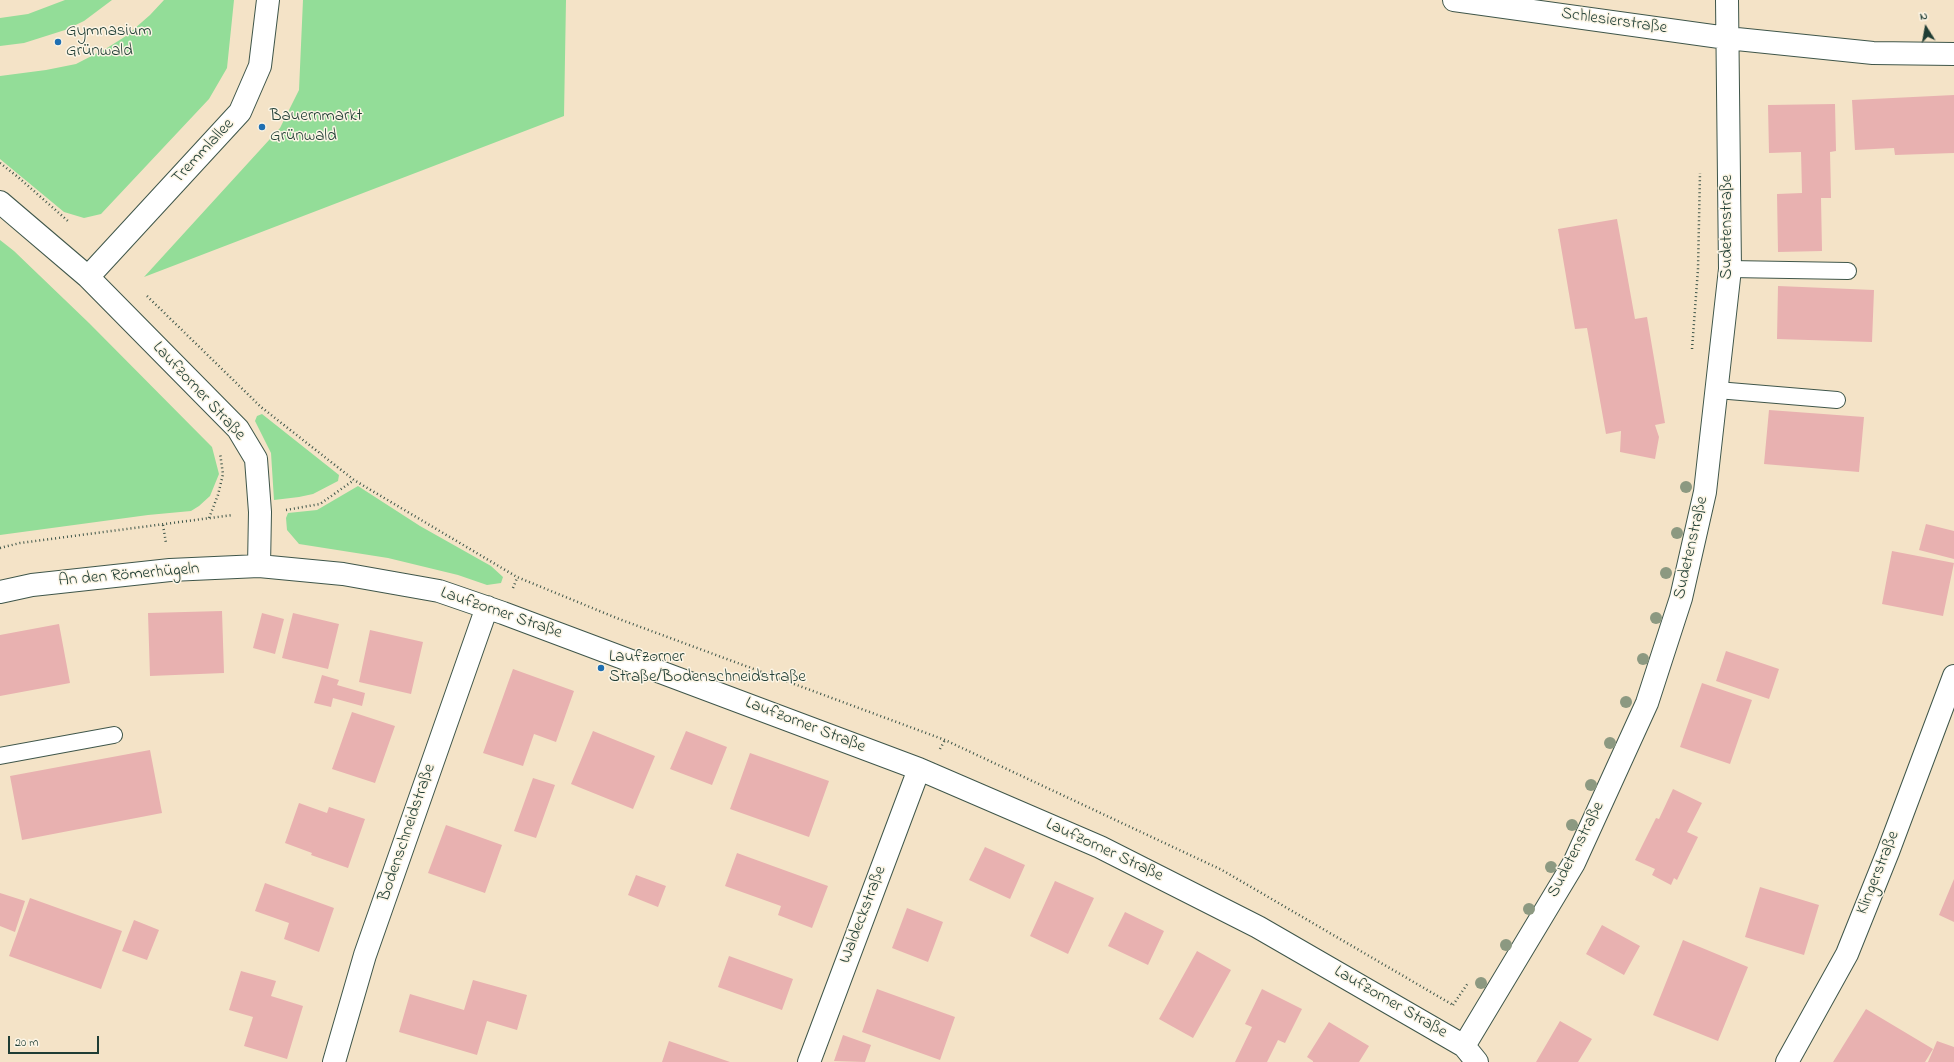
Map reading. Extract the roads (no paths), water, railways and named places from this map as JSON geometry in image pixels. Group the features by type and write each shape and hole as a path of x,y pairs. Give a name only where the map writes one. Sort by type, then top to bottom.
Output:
{"street":[{"name":"Tremmlallee","path":"88,277 240,112 260,66 268,0"},
{"name":"Schlesierstraße","path":"1454,0 1727,38 1873,53 1954,54"},
{"name":"Sudetenstraße","path":"1470,1054 1574,863 1647,703 1681,598 1705,492 1730,269 1727,38 1728,0"},
{"name":"Laufzorner Straße","path":"0,202 88,277 238,429 256,459 260,512 259,566 343,574 439,591 487,607 919,769 1100,847 1258,927 1470,1054"},
{"name":"An den Römerhügeln","path":"0,592 32,585 170,570 259,566"},
{"name":"Bodenschneidstraße","path":"334,1062 365,956 487,607"},
{"name":"Klingerstraße","path":"1787,1062 1846,954 1888,852 1954,676"},
{"name":"Waldeckstraße","path":"809,1062 919,769"}],"lane":[{"path":"1730,269 1848,271"},
{"path":"1717,390 1837,400"},
{"path":"0,756 114,735"}],"place":[{"name":"Gymnasium Grünwald","path":"58,42"},
{"name":"Bauernmarkt Grünwald","path":"262,127"},
{"name":"Laufzorner Straße/Bodenschneidstraße","path":"601,668"}]}
